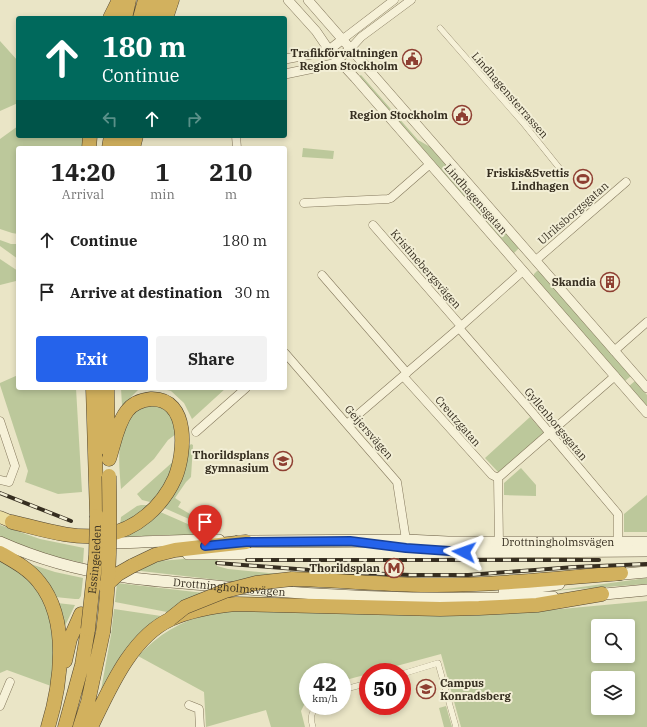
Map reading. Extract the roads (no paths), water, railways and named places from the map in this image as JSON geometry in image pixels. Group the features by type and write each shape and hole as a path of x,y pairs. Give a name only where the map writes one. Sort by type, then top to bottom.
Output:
{"highway":[{"path":"111,16 119,0"},
{"path":"125,16 129,0"},
{"path":"141,16 145,0"},
{"path":"154,16 158,0"},
{"path":"167,16 172,0"},
{"name":"Essingeleden","path":"80,727 94,675 102,632 108,587 110,556 93,390"},
{"name":"Essingeleden","path":"65,727 82,665 88,629 103,476 109,459 107,390"},
{"path":"108,419 114,390"},
{"path":"6,520 80,536 104,535 124,530 136,523 150,513 162,499 175,477 180,464 182,450 182,432 178,414 170,406 159,400 146,400 131,406 121,423 109,459"},
{"path":"48,727 70,639 81,614 104,586 118,574 155,555 175,550 246,542"},
{"path":"0,553 32,574 46,591 54,608 60,640 53,709"},
{"path":"91,727 111,686 127,658 147,636 185,607 225,590 256,583 292,579 434,586 510,583 621,573"},
{"path":"170,619 187,613 221,606 267,604 387,608 464,608 537,604 602,594"}],"main road":[{"name":"Drottningholmsvägen","path":"6,520 64,540 84,542 122,543 184,540 246,542 406,540 448,542 647,542"},
{"name":"Drottningholmsvägen","path":"350,541 406,548 464,552"},
{"name":"Drottningholmsvägen","path":"0,542 23,552 66,566 119,576 278,592 425,598 510,598 602,594 647,590"},
{"name":"Drottningholmsvägen","path":"137,563 168,556 198,554 400,554 464,552 647,551"},
{"name":"Drottningholmsvägen","path":"464,597 586,580 621,573 647,572"}],"street":[{"name":"Lindhagensgatan","path":"288,0 316,31 329,50 647,413"},
{"name":"Lindhagensgatan","path":"308,0 647,388"},
{"path":"287,59 329,50 394,0"},
{"path":"287,74 332,64 351,48 361,37 411,0"},
{"name":"Lindhagensterrassen","path":"440,28 524,124 565,175"},
{"path":"304,203 388,200 430,164"},
{"name":"Ulriksborgsgatan","path":"536,260 626,182"},
{"name":"Kristinebergsvägen","path":"373,225 460,327"},
{"path":"523,271 536,260"},
{"name":"Kristinebergsvägen","path":"347,424 523,271"},
{"path":"322,275 405,375"},
{"path":"614,351 647,322"},
{"name":"Gyllenborgsgatan","path":"460,327 618,514 618,542"},
{"name":"Geijersvägen","path":"287,355 397,482 406,540"},
{"name":"Creutzgatan","path":"405,375 492,475 498,478"},
{"path":"499,542 498,478 615,376"},
{"path":"196,432 244,390"},
{"path":"0,421 14,466 9,482 0,480"},
{"path":"411,671 438,663 456,727"},
{"path":"0,706 10,682"},
{"path":"188,705 199,709 200,727"},
{"path":"311,715 313,727"}],"railway":[{"path":"0,493 71,521"},
{"path":"247,560 599,560"},
{"path":"217,563 336,572 411,575 468,575 575,567 647,564"}],"place":[{"name":"Trafikförvaltningen Region Stockholm","path":"412,59"},
{"name":"Region Stockholm","path":"462,115"},
{"name":"Friskis&Svettis Lindhagen","path":"583,179"},
{"name":"Skandia","path":"610,282"},
{"name":"Thorildsplans gymnasium","path":"283,461"},
{"name":"Thorildsplan","path":"394,568"},
{"name":"Campus Konradsberg","path":"426,689"}]}
